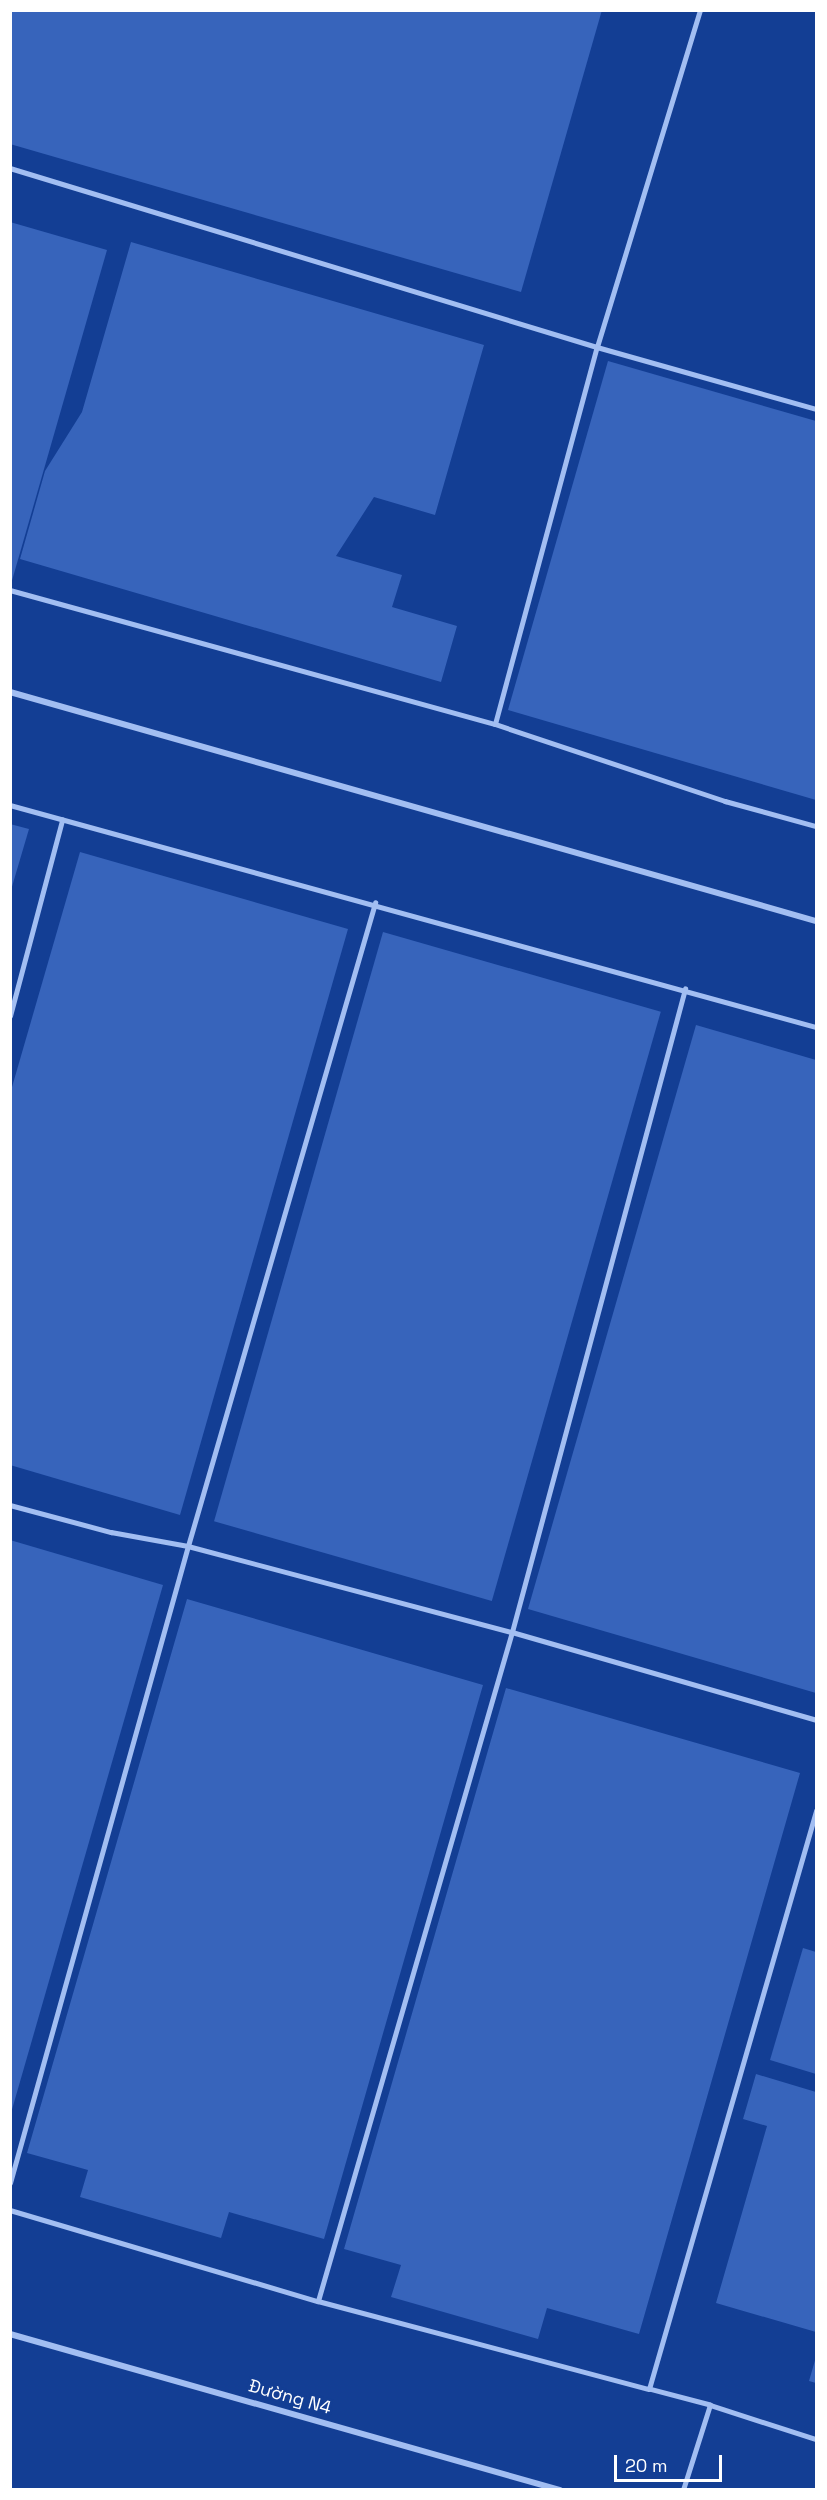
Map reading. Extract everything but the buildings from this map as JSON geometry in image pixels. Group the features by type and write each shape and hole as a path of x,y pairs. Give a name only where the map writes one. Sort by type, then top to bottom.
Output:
{"street":[{"path":"10,692 816,921"},
{"name":"Đường N4","path":"10,2334 560,2490"}],"lane":[{"path":"495,724 597,347 700,10"},
{"path":"10,168 597,347 816,409"},
{"path":"10,590 495,724 725,801 816,826"},
{"path":"10,805 375,903 816,1027"},
{"path":"10,1016 62,820"},
{"path":"10,2183 188,1546 375,903"},
{"path":"318,2301 512,1632 685,989"},
{"path":"10,1504 111,1532 188,1546 512,1632 816,1720"},
{"path":"650,2389 816,1811"},
{"path":"10,2210 318,2301 710,2404 816,2439"},
{"path":"683,2490 710,2404"}]}
